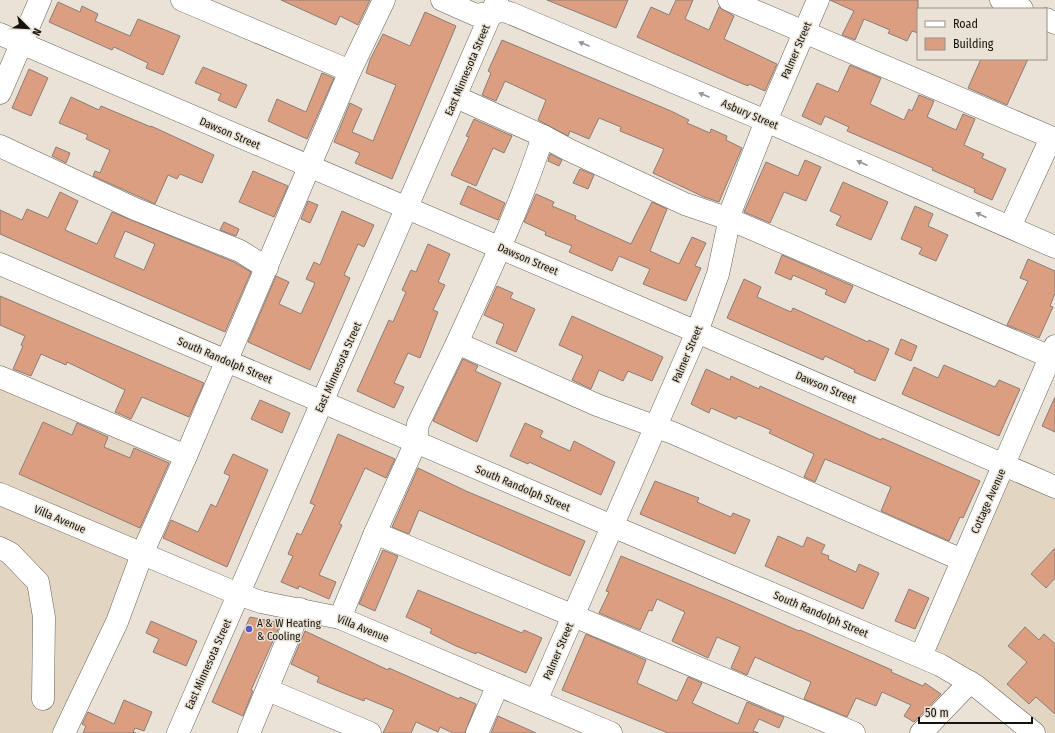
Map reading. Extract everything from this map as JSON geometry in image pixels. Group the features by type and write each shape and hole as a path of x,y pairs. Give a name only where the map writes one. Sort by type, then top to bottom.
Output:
{"street":[{"path":"0,93 40,0"},
{"path":"182,0 350,71"},
{"path":"64,733 117,622 142,554 267,268 350,71 384,0"},
{"name":"Asbury Street","path":"442,0 474,14 494,7 510,13 766,121 1055,247"},
{"path":"729,0 1053,139 1010,227"},
{"name":"Palmer Street","path":"536,701 698,332 718,274 732,208 766,121 818,0"},
{"path":"1001,0 1020,8"},
{"name":"East Minnesota Street","path":"178,733 494,7"},
{"name":"Dawson Street","path":"0,34 698,332 1055,487"},
{"path":"456,97 543,136 569,150 686,204 729,219 1053,354"},
{"path":"340,618 375,533 416,442 418,424 457,343 500,247 532,169 543,136"},
{"path":"0,146 135,209 240,251 267,268"},
{"name":"South Randolph Street","path":"0,264 612,526 921,656 947,668 970,682 1034,733"},
{"path":"457,343 597,405 655,428 680,436 962,560"},
{"name":"Cottage Avenue","path":"921,656 1053,354"},
{"path":"0,377 186,456"},
{"name":"Villa Avenue","path":"0,494 238,594 261,602 340,618 611,733"},
{"path":"375,533 854,733"},
{"path":"0,548 10,553 38,582 44,617 43,699"},
{"path":"249,733 268,690 300,609"},
{"path":"920,733 970,682"},
{"path":"477,733 498,685"},
{"path":"268,690 370,733"}],"shaded area":[{"path":"0,383 180,458 58,733 0,733"},
{"path":"1010,477 1055,495 1055,733 1045,733 988,682 932,652"}],"building":[{"path":"281,0 370,0 358,25 340,16 336,25"},
{"path":"547,0 628,0 616,28"},
{"path":"676,0 693,0 685,19 709,30 719,7 734,16 724,39 777,64 765,91 729,78 637,37 651,7 669,15"},
{"path":"830,0 918,0 917,33 912,31 907,41 888,33 890,30 864,19 855,40 842,35 854,11"},
{"path":"58,2 80,12 82,6 98,14 95,21 130,36 138,19 180,36 163,75 146,68 148,63 114,47 112,50 49,22"},
{"path":"425,12 456,26 392,179 355,163 360,153 334,142 350,103 362,109 352,132 373,141 396,85 366,73 370,60 383,34 410,46"},
{"path":"502,40 671,111 689,120 687,123 710,133 711,129 727,136 726,140 742,148 719,202 704,197 653,173 664,149 620,131 621,127 599,118 589,139 570,131 568,136 538,120 546,100 505,81 496,101 482,95 491,73 488,71"},
{"path":"981,60 1028,60 1007,105 968,88"},
{"path":"850,65 881,78 870,104 904,120 909,109 912,111 919,95 934,101 927,117 956,130 963,114 975,119 964,145 984,154 982,158 1006,169 992,200 974,192 975,189 932,170 933,168 847,131 849,127 825,116 821,125 802,116 817,83 838,92"},
{"path":"203,67 247,85 236,108 218,100 221,94 195,83"},
{"path":"29,69 48,78 31,116 12,108"},
{"path":"322,73 334,78 307,139 268,121 277,99 306,112"},
{"path":"71,97 99,110 101,106 151,126 214,155 202,183 180,174 177,179 168,175 155,204 93,176 95,171 100,173 110,150 86,139 88,135 59,123"},
{"path":"474,119 512,136 504,153 493,148 476,186 451,175 469,137 466,136"},
{"path":"56,147 70,153 66,163 52,156"},
{"path":"550,154 562,160 559,166 548,161"},
{"path":"805,160 821,167 806,201 784,192 770,223 744,212 766,162 798,176"},
{"path":"580,169 594,175 588,189 573,183"},
{"path":"253,171 288,186 274,217 239,202"},
{"path":"843,182 888,202 871,240 836,225 841,216 830,211"},
{"path":"468,186 505,203 498,220 460,204"},
{"path":"60,192 78,201 65,230 97,244 112,212 234,262 251,272 225,332 0,234 0,210 22,220 27,209 48,218","holes":["125,231 155,244 144,270 114,257"]},
{"path":"536,194 554,202 552,206 576,216 575,219 631,244 652,202 667,209 650,251 679,264 692,237 706,243 695,266 701,268 686,301 643,284 650,269 619,256 612,271 569,252 572,246 545,235 546,232 524,222"},
{"path":"308,201 318,205 310,223 301,219"},
{"path":"915,206 933,214 928,226 948,235 936,261 919,254 922,248 901,239"},
{"path":"342,211 374,225 364,247 358,244 344,275 350,278 310,370 248,342 276,276 289,282 279,304 301,314 315,283 306,279 314,262 320,265"},
{"path":"224,222 239,229 236,236 220,230"},
{"path":"428,244 450,254 438,282 445,285 433,310 438,312 420,358 408,353 394,383 404,387 394,408 357,391 389,320 393,322 406,292 402,290 411,270 416,272"},
{"path":"782,255 853,286 845,303 825,294 827,290 793,275 791,280 775,273"},
{"path":"1028,259 1055,271 1055,293 1050,306 1053,307 1039,338 1007,325 1028,281 1020,278"},
{"path":"744,279 761,287 757,297 791,312 793,308 868,342 869,340 889,349 875,381 854,372 855,370 825,356 823,360 727,318"},
{"path":"497,286 513,293 510,298 535,309 516,352 496,343 504,324 484,315"},
{"path":"0,296 204,383 189,417 142,397 131,419 115,412 125,390 67,362 66,365 41,354 31,376 13,369 23,346 21,345 25,336 0,325"},
{"path":"572,316 663,357 652,381 628,371 623,381 599,370 591,389 572,380 583,356 559,345"},
{"path":"901,339 917,346 911,361 895,354"},
{"path":"463,359 478,366 475,371 501,383 477,442 433,421"},
{"path":"944,365 995,387 999,380 1020,389 999,436 902,394 914,367 938,378"},
{"path":"706,369 730,380 731,376 759,389 760,386 881,440 882,438 980,481 963,518 960,517 949,541 881,511 891,487 825,459 815,482 804,477 814,454 769,433 771,430 738,416 736,419 711,408 709,413 691,404"},
{"path":"1055,397 1055,432 1042,426"},
{"path":"260,400 290,413 282,433 251,419"},
{"path":"43,422 72,435 77,423 108,437 104,447 130,458 134,448 169,463 140,528 19,474"},
{"path":"525,423 543,431 540,437 570,451 574,441 615,462 601,495 529,462 528,464 510,456"},
{"path":"338,434 395,459 386,478 365,468 339,524 342,525 319,575 336,582 329,599 299,586 298,589 281,582 293,556 288,554 297,533 301,535 315,505 310,503"},
{"path":"233,454 268,470 227,567 163,538 171,520 198,532 211,504 216,507 230,476 224,473"},
{"path":"418,468 466,491 585,541 570,576 419,510 409,534 392,527"},
{"path":"655,481 699,498 697,502 731,517 733,513 750,520 735,554 640,514"},
{"path":"778,536 803,547 807,537 825,545 821,553 829,556 828,559 856,572 859,564 879,573 863,609 765,566"},
{"path":"1055,548 1055,578 1046,588 1031,574"},
{"path":"383,550 398,556 375,611 359,604"},
{"path":"621,556 799,631 800,630 892,670 891,672 923,686 925,683 941,694 914,722 904,716 911,705 882,692 876,706 856,698 847,717 804,699 811,682 755,657 747,675 731,668 740,647 717,637 708,658 672,641 685,612 657,599 652,611 649,610 640,630 599,613 609,592 606,591"},
{"path":"909,589 929,598 915,629 895,621"},
{"path":"418,590 522,633 524,630 542,638 526,673 477,652 476,654 456,646 430,633 432,629 406,617"},
{"path":"250,617 281,623 251,690 253,691 243,716 212,702"},
{"path":"151,621 197,641 186,666 153,652 159,639 146,633"},
{"path":"1025,627 1039,640 1044,634 1055,644 1055,714 1036,697 1029,704 1007,684 1027,662 1008,646"},
{"path":"305,631 388,670 389,668 459,699 460,697 476,704 465,733 453,733 440,727 438,732 416,722 411,733 383,733 394,710 365,698 364,701 317,682 319,677 291,664"},
{"path":"586,634 646,660 637,683 677,701 688,677 702,683 692,703 738,724 747,702 784,717 779,728 759,719 753,731 759,733 668,733 562,690"},
{"path":"124,700 152,712 144,731 135,728 133,732 136,733 83,733 86,726 82,724 88,712 114,724"},
{"path":"498,716 536,733 491,733"}],"place":[{"name":"A & W Heating & Cooling","path":"249,629"}]}
